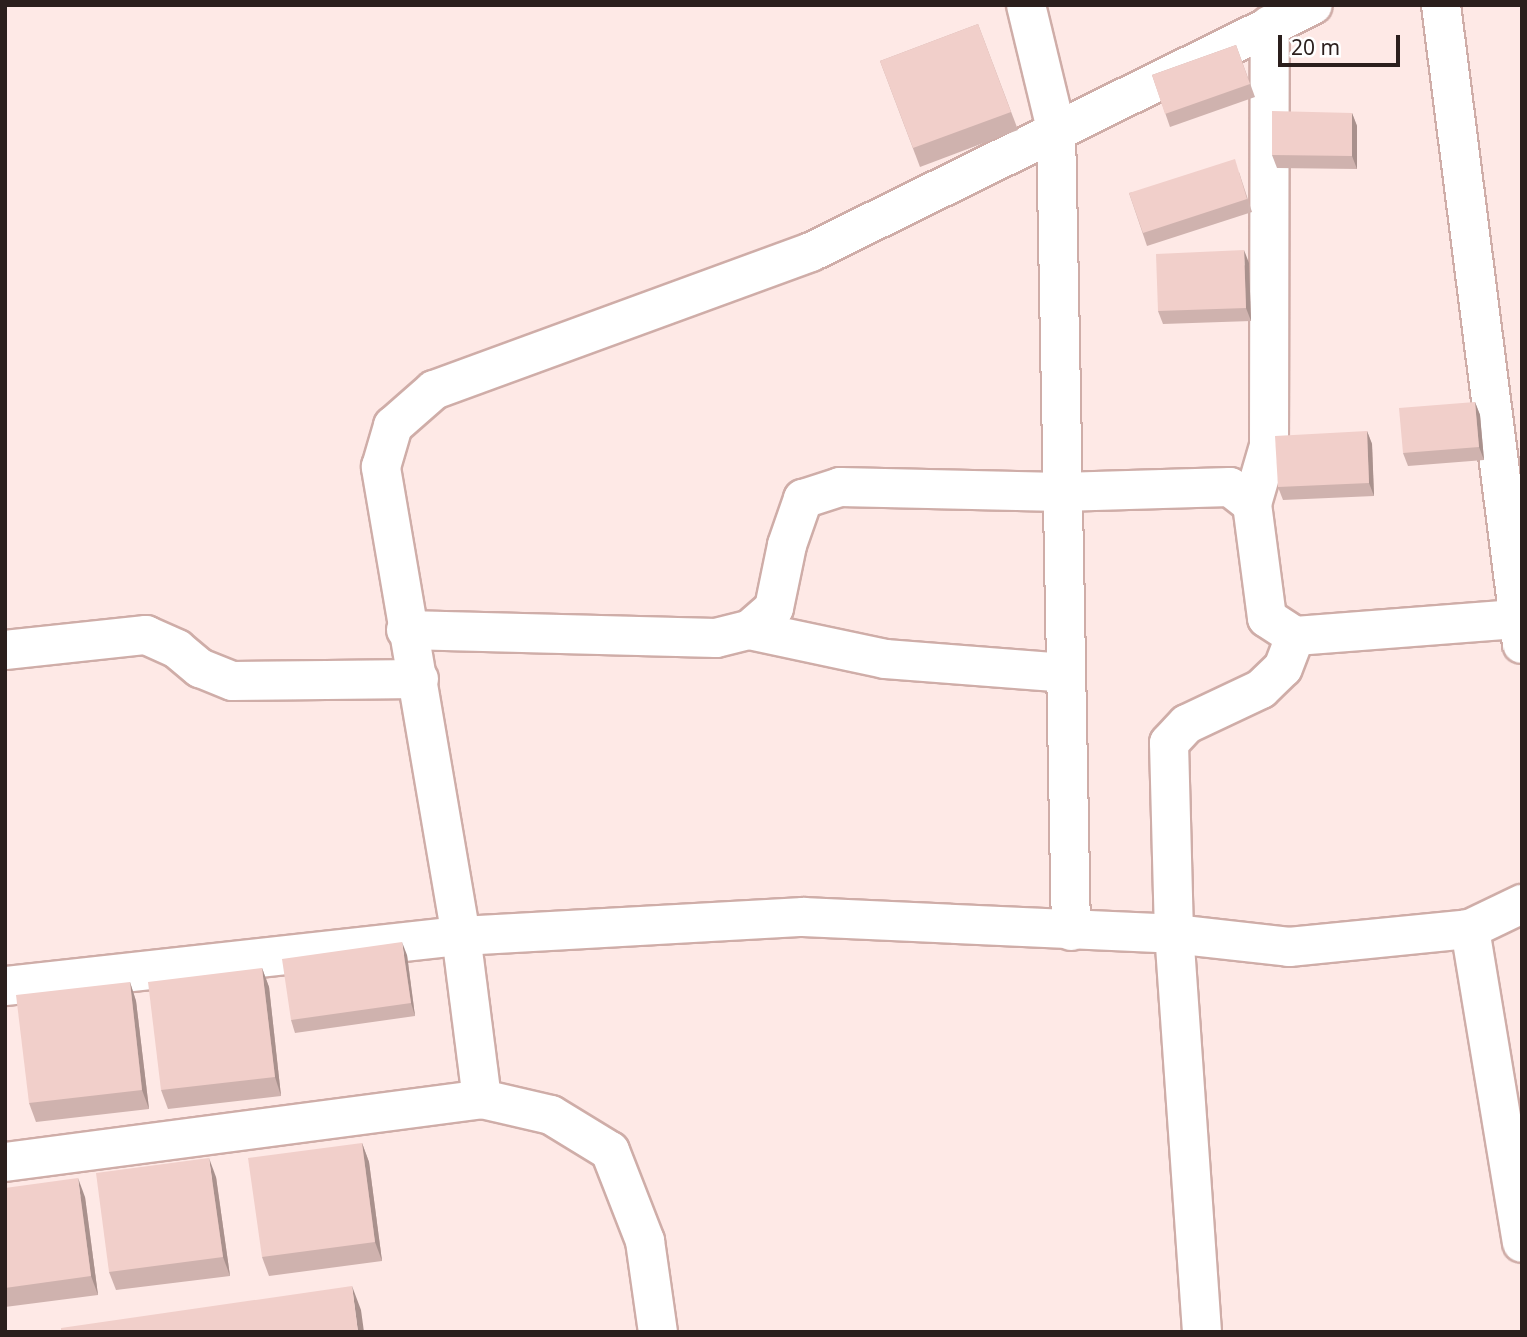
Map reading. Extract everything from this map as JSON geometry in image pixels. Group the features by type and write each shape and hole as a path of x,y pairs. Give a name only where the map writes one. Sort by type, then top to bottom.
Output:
{"street":[{"path":"1026,5 1056,129 1070,931"},
{"path":"482,1099 461,936 418,679 406,630 381,467 393,426 434,390 811,253 1056,129 1314,5"},
{"path":"1270,24 1269,446 1252,504 1267,618 1295,636 1520,632 1441,5"},
{"path":"749,630 774,608 787,545 803,499 840,487 1061,492 1230,487 1252,504"},
{"path":"406,630 716,638 749,630 885,659 1065,673"},
{"path":"5,650 146,635 177,649 200,668 233,681 418,679"},
{"path":"1202,1332 1174,934 1169,743 1187,724 1261,689 1283,668 1295,636"},
{"path":"5,986 461,936 803,917 1174,934 1289,947 1470,929 1522,904"},
{"path":"1470,929 1522,1243"},
{"path":"5,1162 482,1099 551,1115 610,1151 645,1241 658,1332"}],"building":[{"path":"978,24 1011,112 913,148 880,61"},
{"path":"1236,45 1250,84 1165,114 1152,75"},
{"path":"1272,111 1352,113 1352,156 1272,155"},
{"path":"1235,159 1247,199 1143,233 1129,193"},
{"path":"1244,250 1246,308 1158,311 1156,254"},
{"path":"1475,402 1479,447 1403,453 1399,408"},
{"path":"1367,431 1369,483 1278,487 1275,436"},
{"path":"402,942 411,1003 291,1020 282,959"},
{"path":"262,968 275,1077 161,1090 148,982"},
{"path":"130,982 142,1090 29,1103 16,995"},
{"path":"362,1143 375,1242 262,1257 248,1158"},
{"path":"209,1158 223,1257 109,1272 96,1173"},
{"path":"78,1178 91,1276 5,1288 5,1188"},
{"path":"352,1286 358,1332 61,1332 61,1328"}]}
